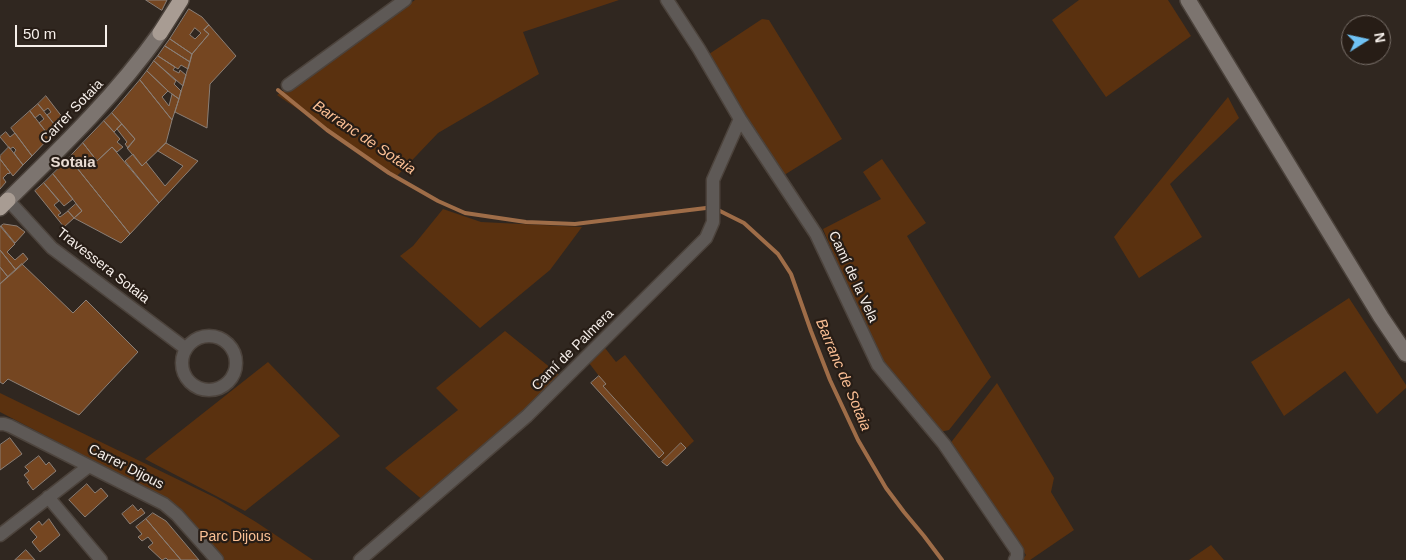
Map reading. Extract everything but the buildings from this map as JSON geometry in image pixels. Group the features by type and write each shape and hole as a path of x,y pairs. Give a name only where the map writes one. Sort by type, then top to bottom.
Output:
{"highway":[{"path":"160,33 182,0"}],"main road":[{"path":"1188,0 1371,301 1406,354"},
{"name":"Carrer Sotaia","path":"4,204 108,99 160,33"}],"street":[{"path":"288,85 405,0"},
{"name":"Camí de la Vela","path":"667,0 699,49 740,119 816,234 878,365 944,444 1017,551 1015,560"},
{"name":"Camí de Palmera","path":"360,560 527,416 706,238 713,222 714,180 740,119"},
{"name":"Travessera Sotaia","path":"4,204 52,248 185,348"},
{"path":"202,337 217,337 225,341 232,348 236,357 236,367 228,384 215,390 206,391 198,389 190,383 184,376 182,369 185,348 193,341 202,337"},
{"name":"Carrer Dijous","path":"2,424 170,508 217,560"},
{"path":"0,535 89,466"},
{"path":"48,497 101,560"}],"green space":[{"path":"415,0 619,0 523,32 539,74 438,133 397,176 277,95"},
{"path":"1079,0 1168,0 1191,36 1106,97 1052,20"},
{"path":"762,19 769,20 842,139 781,177 706,56"},
{"path":"1228,97 1239,118 1170,184 1202,237 1139,278 1114,237"},
{"path":"882,159 926,223 907,236 991,377 949,430 940,432 885,369 866,333 823,229 881,199 863,172"},
{"path":"443,209 481,222 582,227 550,270 480,328 400,256 413,246"},
{"path":"1349,298 1406,385 1406,388 1377,414 1345,371 1284,416 1251,362"},
{"path":"505,331 562,377 425,502 385,468 458,410 436,388"},
{"path":"605,348 616,362 625,355 694,441 667,466 591,383 599,376 589,363"},
{"path":"268,362 340,436 245,511 145,459"},
{"path":"997,383 1054,478 1051,492 1074,530 1030,560 1022,560 1026,555 949,445"},
{"name":"Parc Dijous","path":"0,393 216,498 313,560 224,560 179,507 158,494 0,412"},
{"path":"1211,545 1224,560 1189,560"}],"waterway":[{"name":"Barranc de Sotaia","path":"278,90 327,130 389,173 438,201 465,213 526,222 575,224 706,208"},
{"name":"Barranc de Sotaia","path":"718,210 744,223 778,254 791,274 830,380 858,440 886,488 942,560"}],"district":[{"name":"Sotaia","path":"73,163"}]}
